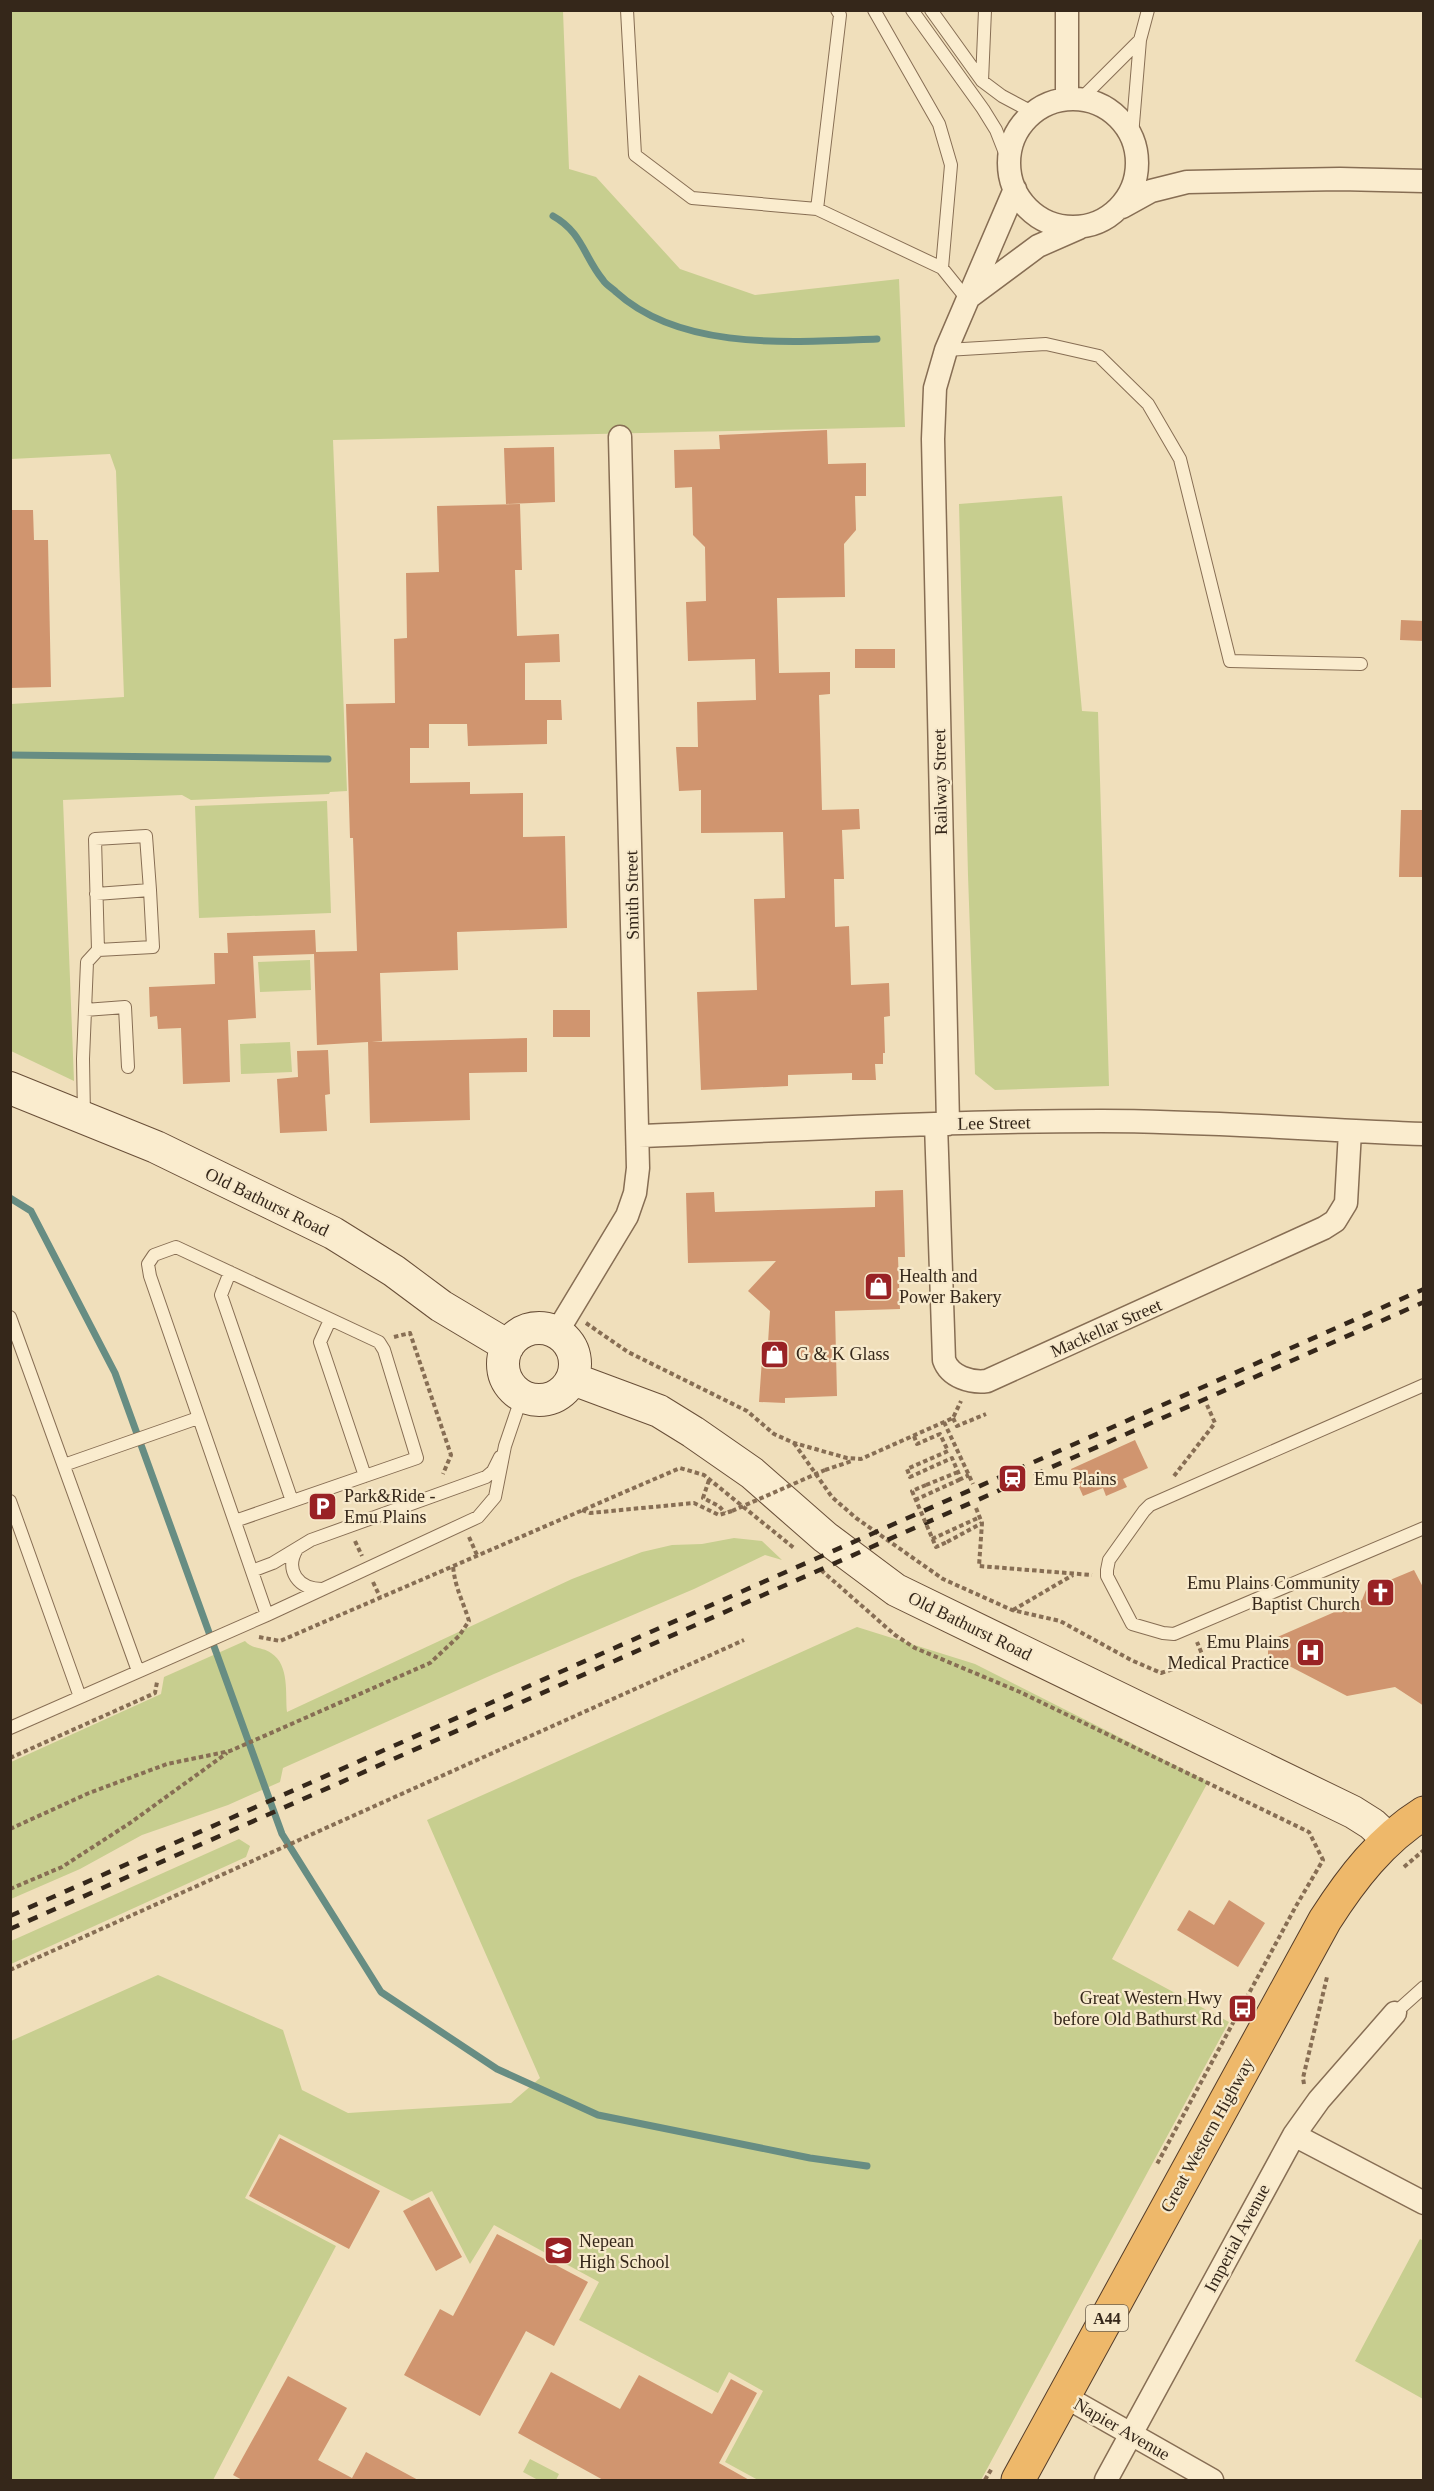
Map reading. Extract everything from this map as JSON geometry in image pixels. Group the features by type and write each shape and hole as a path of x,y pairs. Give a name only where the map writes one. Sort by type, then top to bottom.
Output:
{"highway":[{"name":"Great Western Highway","path":"1007,2470 1064,2396 1324,1920 1349,1882 1389,1840 1424,1813"}],"main road":[{"name":"Old Bathurst Road","path":"10,1088 156,1147 333,1233 394,1271 441,1306 508,1346"},
{"path":"562,1321 575,1358 573,1379 567,1388 551,1399 541,1401 522,1396 506,1380 503,1368 508,1346 524,1331 562,1321"},
{"name":"Old Bathurst Road","path":"573,1379 659,1411 701,1438 752,1473 825,1537 896,1590 1353,1812 1372,1824 1389,1840"}],"street":[{"path":"1066,10 1074,100"},
{"path":"967,299 1038,246 1107,218 1127,199 1137,175 1137,155 1132,136 1125,125 1105,108 1074,100 1044,106 1034,113 1018,130 1013,140 1009,163 1015,189 1021,201 1042,219 1054,225 1082,227"},
{"path":"1118,209 1151,191 1187,183 1340,179 1424,181"},
{"name":"Railway Street","path":"942,1124 933,439 935,388 946,350 1015,189"},
{"name":"Smith Street","path":"562,1321 627,1216 635,1193 638,1136 620,437"},
{"name":"Lee Street","path":"638,1136 942,1124 1149,1122 1350,1131"},
{"name":"Mackellar Street","path":"942,1124 944,1360 951,1372 969,1381 978,1382 987,1381 1335,1221 1346,1203 1350,1131"},
{"path":"1350,1131 1424,1134"},
{"name":"Imperial Avenue","path":"1106,2481 1294,2135 1319,2100 1395,2013"},
{"path":"1294,2135 1424,2203"},
{"name":"Napier Avenue","path":"1064,2396 1212,2481"}],"lane":[{"path":"627,10 635,155 692,198 816,209 942,268 967,299"},
{"path":"816,209 840,15 837,10"},
{"path":"874,10 939,124 951,165 942,268"},
{"path":"912,10 983,109 996,130 1009,163"},
{"path":"931,10 982,81 1002,96 1034,113"},
{"path":"982,81 985,10"},
{"path":"1132,136 1140,40 1148,10"},
{"path":"1074,100 1140,40"},
{"path":"946,350 1046,344 1099,356 1148,404 1180,459 1230,661 1361,664"},
{"path":"84,1117 87,962 98,950 153,947 146,836 95,839 98,950"},
{"path":"96,894 150,890"},
{"path":"85,1010 125,1006 128,1067"},
{"path":"235,1521 417,1458 384,1350 379,1342 176,1247 154,1255 148,1264 198,1418 267,1615"},
{"path":"230,1272 221,1295 292,1501"},
{"path":"10,1317 138,1671"},
{"path":"330,1320 320,1342 365,1476"},
{"path":"1424,1385 1150,1505 1109,1560 1107,1576 1132,1624 1169,1634 1191,1628 1424,1528"},
{"path":"11,1727 168,1658 243,1631 267,1615 478,1517 495,1497 506,1446 522,1396"},
{"path":"64,1465 198,1418"},
{"path":"252,1571 273,1563 311,1540 486,1477 493,1471 506,1446"},
{"path":"10,1502 80,1697"},
{"path":"299,1547 293,1556 292,1564 296,1579 307,1587 323,1589"},
{"path":"1395,2013 1424,1987"}],"path":[{"path":"562,1321 747,1411 774,1434 794,1443 847,1458 861,1459"},
{"path":"379,1342 410,1333 451,1455 443,1475 449,1491"},
{"path":"581,1510 590,1513 694,1503 719,1515 839,1464 861,1459 953,1418 961,1400"},
{"path":"1171,1479 1215,1423 1207,1405"},
{"path":"953,1418 957,1426 986,1413"},
{"path":"944,1422 973,1484"},
{"path":"914,1436 917,1444 940,1434 948,1451 908,1469 910,1477 952,1458 961,1479"},
{"path":"794,1443 832,1497 856,1518 943,1579 1012,1610 1060,1621 1131,1660 1161,1673 1204,1659 1191,1628"},
{"path":"243,1631 280,1641 680,1468 704,1475 797,1551"},
{"path":"958,1472 912,1491 932,1539 936,1547 982,1524"},
{"path":"915,1500 969,1475"},
{"path":"709,1480 703,1498 719,1506 725,1513"},
{"path":"976,1508 982,1524 979,1566 1107,1576"},
{"path":"932,1539 980,1517"},
{"path":"814,1565 895,1635 915,1648 1020,1692 1309,1832 1323,1860 1157,2165"},
{"path":"10,1889 62,1867 130,1823 231,1751 430,1663 459,1636 469,1622 455,1586 453,1566"},
{"path":"1012,1610 1073,1575"},
{"path":"10,1970 744,1640"},
{"path":"10,1758 155,1693 159,1675"},
{"path":"10,1829 89,1793 167,1764 231,1751"},
{"path":"1400,1870 1424,1850"},
{"path":"1307,2090 1304,2078 1329,1967"},
{"path":"985,2481 1007,2470"}],"green space":[{"path":"11,11 563,11 569,169 596,177 680,269 755,295 899,279 905,427 333,440 347,791 330,792 329,794 191,800 182,795 63,800 74,1081 11,1051 11,704 124,697 116,471 110,454 11,459"},
{"path":"1062,496 1082,711 1098,712 1109,1086 995,1090 975,1074 959,504"},
{"path":"327,801 331,913 199,918 195,806"},
{"path":"310,960 311,990 260,992 258,962"},
{"path":"290,1042 292,1072 241,1074 240,1044"},
{"path":"734,1538 762,1541 782,1560 765,1555 694,1589 494,1674 283,1768 280,1782 228,1805 142,1835 80,1869 11,1899 11,1762 161,1694 164,1677 245,1641 277,1658 284,1672 287,1712 572,1579 642,1552 672,1545 702,1544"},
{"name":"Nepean High School","path":"857,1627 975,1664 1208,1782 1112,1959 1229,2022 981,2480 758,2480 725,2462 763,2391 729,2372 718,2393 579,2320 599,2282 494,2225 470,2264 432,2191 412,2201 279,2134 245,2198 336,2246 213,2480 11,2480 11,2041 158,1975 283,2030 302,2090 348,2113 511,2103 540,2078 427,1820"},
{"path":"239,1839 250,1846 246,1857 11,1964 11,1941"},
{"path":"1420,2239 1424,2241 1423,2399 1355,2361"},
{"path":"530,2459 559,2474 556,2480 538,2480 523,2472"}],"building":[{"path":"827,430 828,464 866,463 866,496 855,496 856,530 844,544 845,597 777,598 779,673 830,672 830,694 819,695 822,810 859,809 860,829 842,830 844,879 834,879 835,927 849,926 851,985 889,983 890,1016 884,1017 883,1064 875,1064 876,1080 852,1080 852,1073 788,1075 788,1086 701,1090 697,992 757,990 754,899 785,898 783,832 701,833 701,790 679,791 676,747 698,747 697,702 756,700 755,659 688,661 686,602 706,601 705,547 693,535 692,487 675,488 674,450 720,449 719,435"},
{"path":"554,447 555,502 506,504 504,448"},
{"path":"520,504 522,570 515,570 517,636 559,634 560,662 525,663 525,700 561,700 562,720 547,720 547,744 468,746 467,724 429,724 429,748 410,748 410,783 470,782 470,794 523,793 523,837 565,836 567,928 457,932 458,970 380,973 382,1041 372,1042 527,1038 527,1072 469,1073 470,1120 370,1123 368,1042 317,1045 314,954 253,956 256,1018 228,1020 230,1082 183,1084 181,1028 158,1029 157,1016 150,1017 149,987 215,984 214,953 228,953 227,933 315,930 316,952 357,951 353,838 350,838 346,704 395,703 394,639 407,638 406,573 439,572 437,506"},
{"path":"10,510 33,510 34,540 48,540 51,687 10,688"},
{"path":"1401,620 1424,621 1424,641 1400,640"},
{"path":"855,649 895,649 895,668 855,668"},
{"path":"1401,810 1424,810 1424,877 1399,877"},
{"path":"553,1010 590,1010 590,1037 553,1037"},
{"path":"328,1050 330,1094 325,1095 327,1131 280,1133 277,1079 298,1077 297,1051"},
{"path":"903,1190 905,1257 898,1257 900,1309 835,1311 837,1396 785,1398 785,1403 759,1402 763,1345 768,1343 770,1311 748,1291 776,1261 688,1263 686,1193 714,1192 715,1212 875,1207 875,1191"},
{"path":"1135,1440 1148,1468 1123,1479 1127,1487 1106,1496 1103,1488 1083,1496 1071,1469"},
{"path":"1414,1570 1424,1589 1424,1706 1395,1687 1347,1696 1268,1655 1268,1641 1362,1600 1366,1590"},
{"path":"1229,1900 1265,1923 1238,1967 1177,1930 1189,1910 1214,1925"},
{"path":"280,2138 380,2191 349,2249 249,2196"},
{"path":"429,2197 462,2257 436,2271 403,2211"},
{"path":"497,2234 588,2282 554,2346 526,2331 480,2416 404,2375 440,2309 453,2316"},
{"path":"551,2372 620,2409 639,2375 712,2414 731,2379 757,2393 719,2463 751,2481 605,2481 518,2433"},
{"path":"288,2376 347,2408 318,2460 352,2478 366,2452 420,2481 244,2481 233,2475"}],"waterway":[{"path":"553,216 563,222 577,237 607,285 643,311 673,325 706,334 740,339 775,341 877,339"},
{"path":"10,755 328,759"},
{"path":"10,1198 31,1211 115,1373 282,1834 381,1992 497,2069 598,2115 810,2158 867,2166"}],"railway":[{"path":"10,1916 1424,1289"},
{"path":"10,1929 1424,1302"}],"place":[{"name":"Health and Power Bakery","path":"878,1286"},
{"name":"G & K Glass","path":"775,1354"},
{"name":"Emu Plains","path":"1013,1479"},
{"name":"Park&Ride - Emu Plains","path":"323,1506"},
{"name":"Emu Plains Community Baptist Church","path":"1381,1593"},
{"name":"Emu Plains Medical Practice","path":"1310,1652"},
{"name":"Great Western Hwy before Old Bathurst Rd","path":"1243,2008"},
{"name":"Nepean High School","path":"558,2251"}]}
